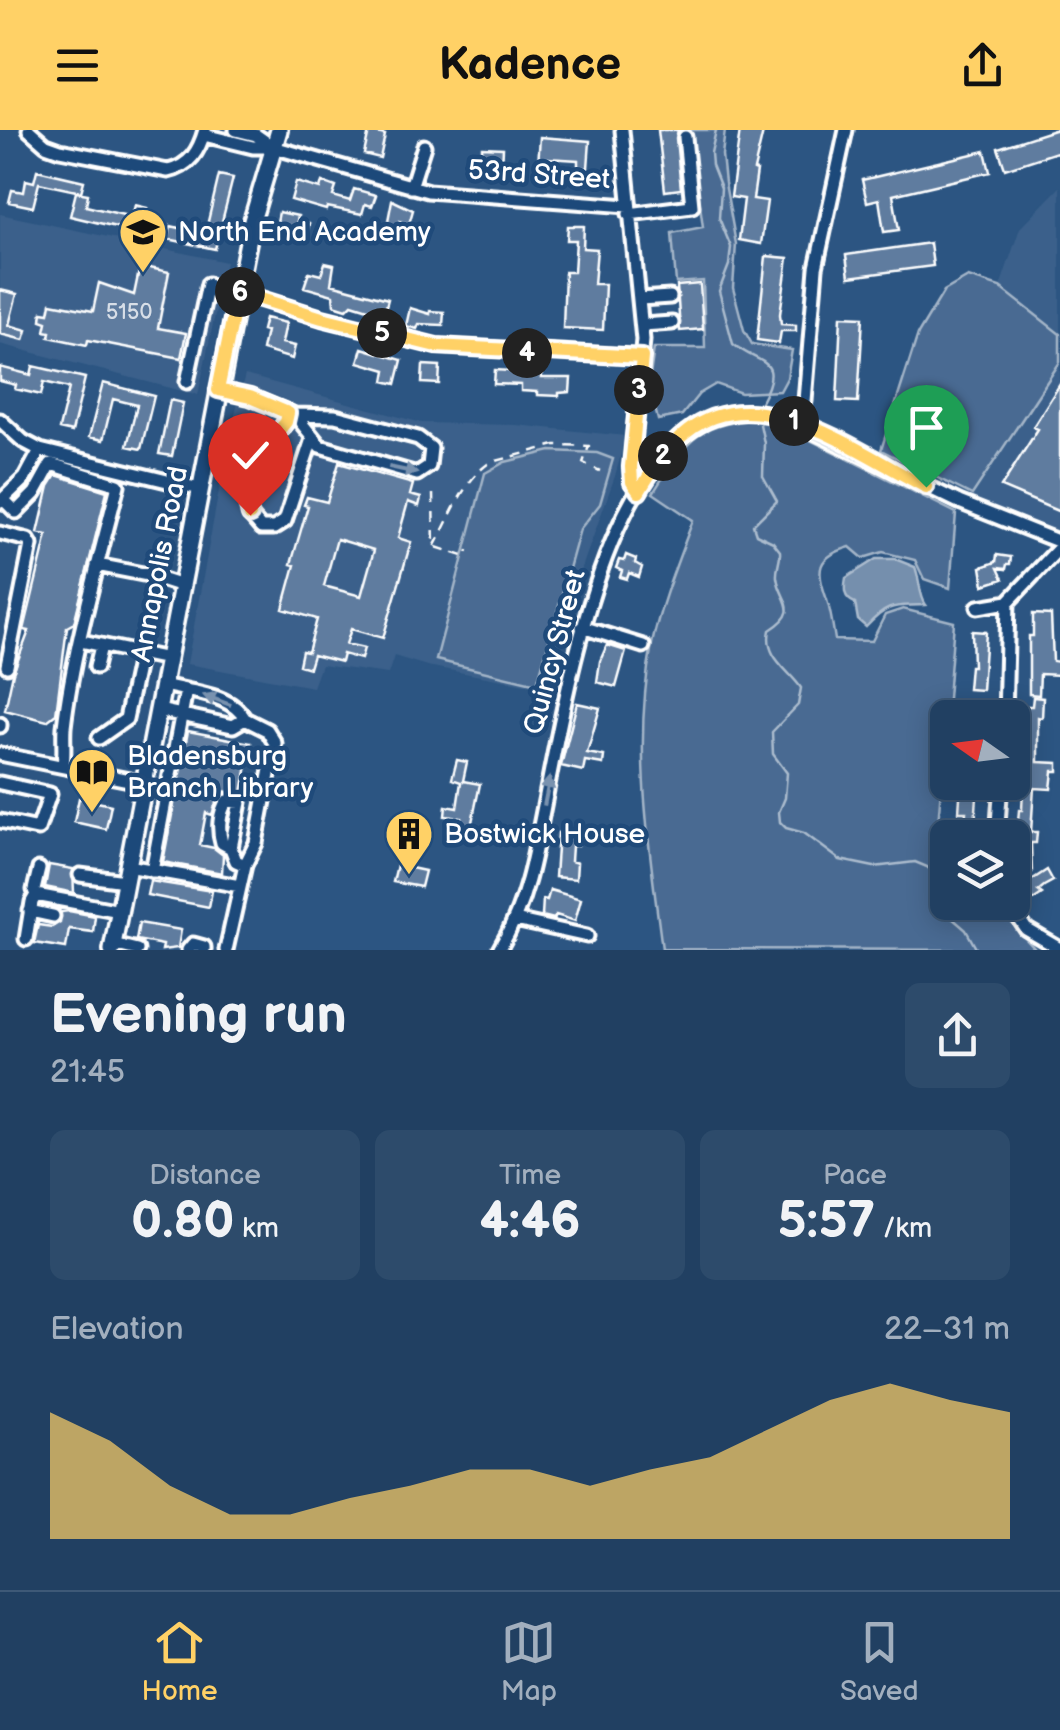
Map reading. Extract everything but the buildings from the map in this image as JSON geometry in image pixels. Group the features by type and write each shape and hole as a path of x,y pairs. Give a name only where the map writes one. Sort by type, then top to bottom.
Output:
{"main road":[{"name":"Annapolis Road","path":"113,947 218,390 260,185 279,130"}],"street":[{"path":"29,130 46,145 60,150 168,172 188,162 204,132 272,148"},
{"path":"236,130 256,134 272,148"},
{"path":"622,130 642,325 631,467 632,482 639,492"},
{"path":"800,422 806,400 816,268 846,130"},
{"name":"53rd Street","path":"272,148 411,187 474,197 628,210 692,206 685,137"},
{"path":"411,187 424,146"},
{"path":"187,382 208,284"},
{"path":"238,292 436,346 642,357"},
{"path":"640,300 670,296"},
{"path":"642,325 672,322"},
{"path":"218,390 250,397 291,414 336,416 418,438 431,448 432,456 424,472 417,474 320,446 291,414"},
{"name":"Quincy Street","path":"499,950 515,920 531,869 582,627 603,564 639,492 670,448 704,420 730,412 748,412 800,422 941,494 1060,544"},
{"path":"291,414 263,450 252,490 250,515 261,528 274,528 285,521 312,440"},
{"path":"0,420 40,450 200,489"},
{"path":"16,512 2,501 32,469 40,450"},
{"path":"7,666 31,545 28,540 5,534 16,512 36,493 51,464 118,485 81,642 64,731 63,766"},
{"path":"978,607 1008,602 1060,544"},
{"path":"98,565 182,586"},
{"path":"1005,700 1008,602"},
{"path":"582,627 643,646"},
{"path":"81,642 168,659"},
{"path":"96,668 101,646"},
{"path":"99,738 126,718 140,654"},
{"path":"163,685 238,708 244,719 267,730 276,743 256,843 245,866 226,950"},
{"path":"152,871 186,690"},
{"path":"158,710 234,726 244,719"},
{"path":"0,754 144,783"},
{"path":"0,783 50,794 38,829 0,822"},
{"path":"232,848 236,861 245,866"},
{"path":"26,938 39,869"},
{"path":"80,875 152,871 240,886"},
{"path":"36,895 120,911"},
{"path":"30,911 54,916"},
{"path":"515,920 586,936"},
{"path":"1020,920 1026,929 1060,950"},
{"path":"188,950 193,944 204,950"},
{"path":"113,947 135,950"}],"path":[{"path":"434,547 480,469 489,463 555,445 589,446 583,464 600,472"},
{"path":"433,494 434,547"},
{"path":"434,547 466,557"},
{"path":"464,563 468,550"}],"shaded area":[{"path":"690,130 725,130 722,155 736,244 733,288 744,330 752,344 792,350 787,378 780,391 741,393 716,384 699,394 682,415 658,420 649,383 654,348 705,348 703,281 676,283 672,233 703,227"},
{"path":"1060,187 1060,334 1000,287 1020,228"},
{"path":"0,214 226,262 198,395 0,344"},
{"path":"968,277 1000,287 1060,334 1060,362 972,495 881,450 918,334 944,291"},
{"path":"1060,362 1060,542 966,502"},
{"path":"245,375 422,423 516,425 626,436 546,688 394,656 388,674 321,665 313,687 187,664 227,447"},
{"path":"768,419 956,513 950,588 924,579 915,560 883,552 863,558 850,547 825,560 821,580 835,640 872,641 885,615 903,609 954,622 948,700 930,700 930,800 940,800 938,820 930,820 930,920 1012,920 1036,950 662,949 645,796 643,720 656,628 693,520 653,493 676,458 698,436 745,421"},
{"path":"551,451 597,453 613,459 600,504 580,529 537,684 436,660 485,473 505,462"},
{"path":"876,559 895,559 915,567 926,605 888,609 866,627 858,620 855,603 846,596 845,582"}],"waterway":[{"path":"716,130 712,165 721,188 719,218 731,247 719,291 733,344 770,370 761,402"},
{"path":"760,424 763,476 777,501 753,525 756,534 773,542 780,551 777,577 788,611 770,630 770,648 801,688 798,705 772,732 773,754 787,773 780,822 804,833 840,860 874,867 915,862 927,867 937,875 944,911 966,930 977,950"}],"place":[{"name":"North End Academy","path":"143,274"},
{"name":"Bladensburg Branch Library","path":"92,814"},
{"name":"Bostwick House","path":"409,876"}],"route":[{"path":"250,515 248,507 263,450 281,430 288,413 250,397 218,390 238,292 421,344 642,357 631,467 632,482 639,492 678,439 704,420 730,412 774,414 800,422 926,487"}]}
